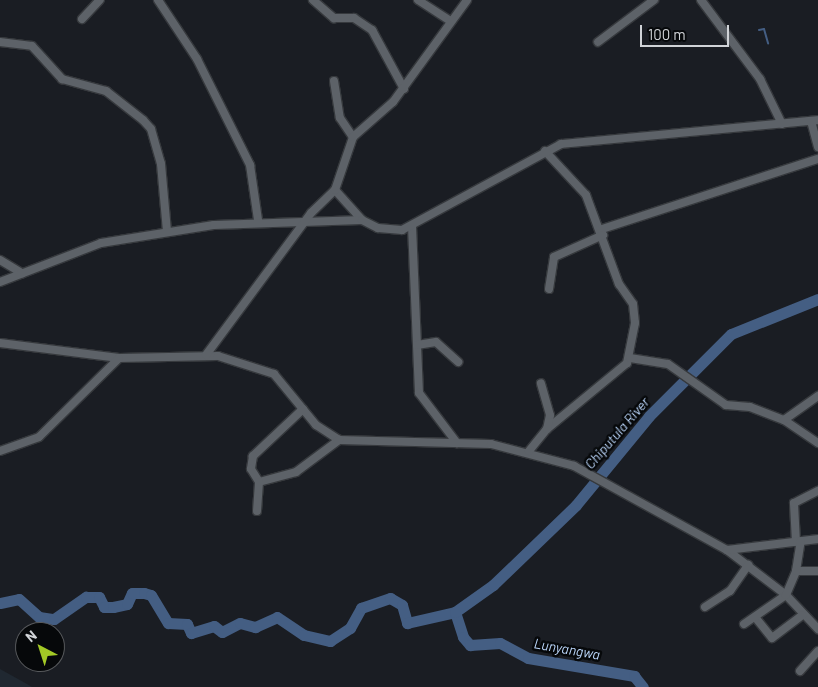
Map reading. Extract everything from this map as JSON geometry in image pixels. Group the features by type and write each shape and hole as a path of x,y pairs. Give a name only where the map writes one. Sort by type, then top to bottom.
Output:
{"street":[{"path":"82,19 100,0"},
{"path":"158,0 197,59 250,165 258,220"},
{"path":"313,0 334,18 354,18 376,34 404,89"},
{"path":"418,0 450,21"},
{"path":"206,354 305,223 335,190 353,137 404,89 460,4 467,0"},
{"path":"598,42 654,0"},
{"path":"701,0 760,79 782,124"},
{"path":"0,42 32,46 62,79 106,91 143,120 151,130 161,164 167,231"},
{"path":"334,81 340,118 353,137"},
{"path":"0,282 101,243 167,231 258,220 305,223 362,220 390,230 412,226 545,151 574,142 814,121 818,147"},
{"path":"529,451 547,429 607,382 630,358 633,304 619,284 602,232 586,195 545,151"},
{"path":"549,289 554,257 602,232 818,160"},
{"path":"335,190 362,220"},
{"path":"412,226 419,393 457,443"},
{"path":"0,260 22,273"},
{"path":"417,345 436,342 458,362"},
{"path":"0,343 119,358 206,354 265,368 316,425 339,440 457,443 529,451 574,466 727,550 786,595 802,615 818,628"},
{"path":"0,451 38,437 119,358"},
{"path":"630,358 668,364 697,381 726,405 750,407 784,420 816,440"},
{"path":"541,383 551,408 547,429"},
{"path":"784,420 818,396"},
{"path":"257,511 259,482 251,469 254,456 303,409"},
{"path":"259,482 296,472 339,440"},
{"path":"744,624 786,595 796,570 798,541 794,503 818,492"},
{"path":"727,550 818,539"},
{"path":"704,607 730,591 748,565"},
{"path":"796,570 818,571"},
{"path":"755,617 772,638 802,615"},
{"path":"800,671 818,651"}],"shaded area":[{"path":"0,669 27,684 32,687 0,687"}],"waterway":[{"path":"759,30 764,29 768,43"},
{"name":"Chiputula River","path":"455,612 493,585 576,505 649,416 731,334 818,299"},
{"name":"Lunyangwa","path":"0,603 19,599 39,617 54,619 86,597 99,597 104,607 113,607 127,604 132,593 144,593 151,595 168,623 187,624 191,633 214,626 222,632 240,623 255,627 277,617 304,635 330,641 350,628 361,608 390,598 402,605 407,623 455,612 463,637 470,645 500,643 528,658 634,676 643,687"}]}
